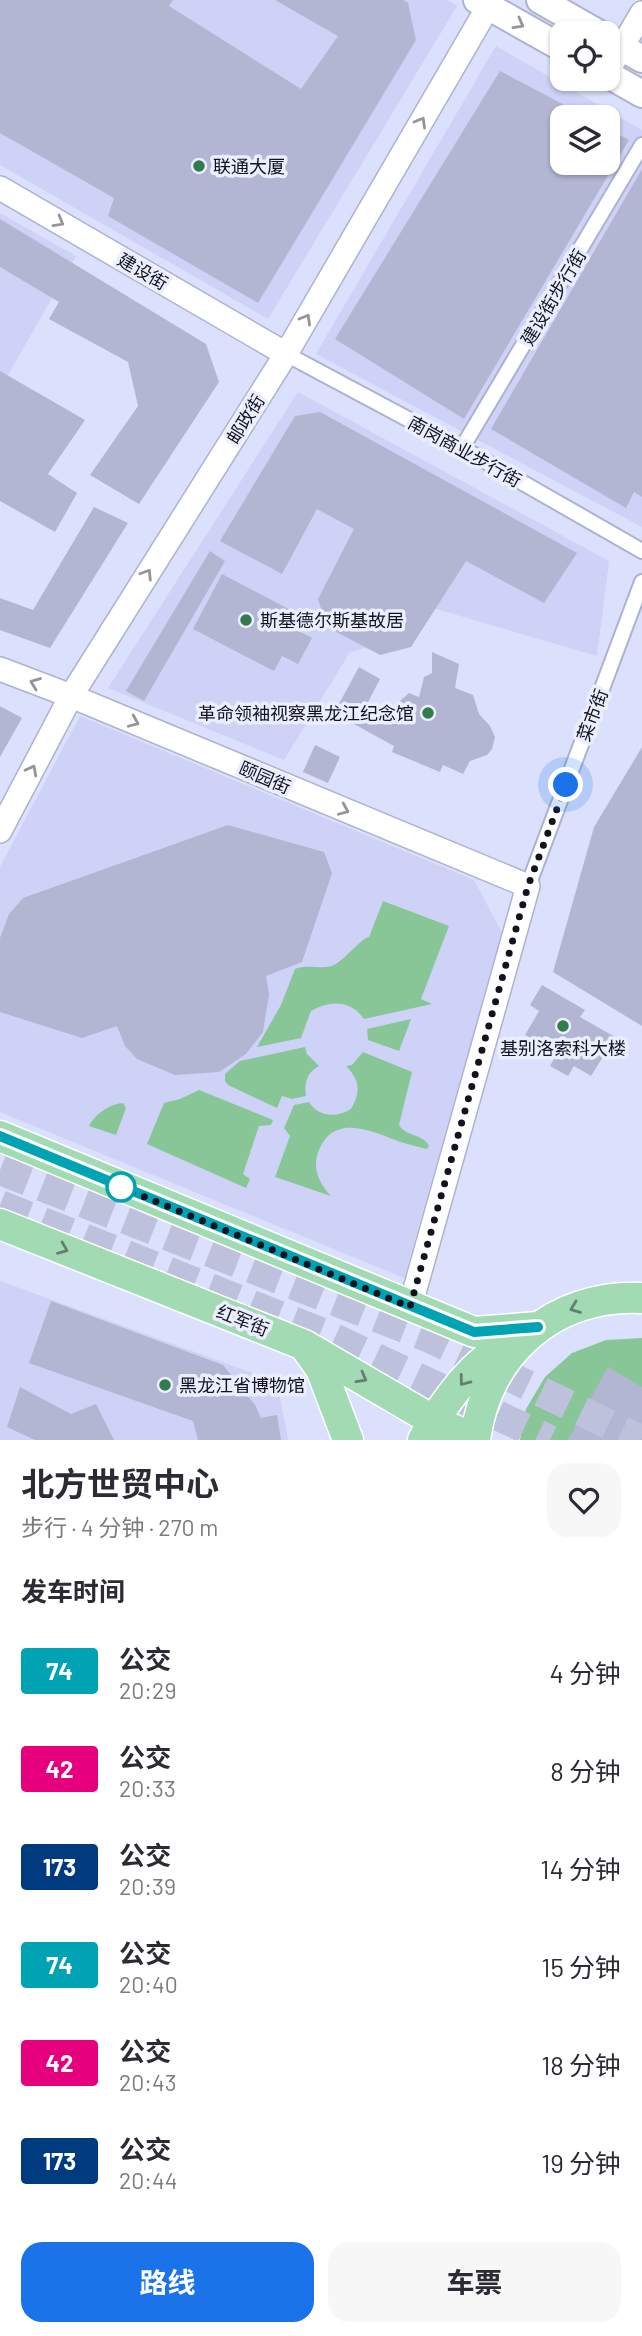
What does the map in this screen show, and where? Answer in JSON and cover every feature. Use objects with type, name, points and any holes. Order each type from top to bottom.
[{"type":"main road","points":[[540,0],[577,21]]},
{"type":"main road","points":[[483,3],[550,41]]},
{"type":"main road","points":[[620,81],[642,94]]},
{"type":"main road","points":[[0,1136],[474,1332],[538,1327]]},
{"type":"main road","name":"红军街","points":[[0,1223],[304,1345],[432,1434],[475,1439]]},
{"type":"main road","points":[[432,1434],[473,1369],[503,1346],[572,1309],[610,1299],[642,1298]]},
{"type":"main road","points":[[475,1439],[479,1417],[495,1376],[507,1358],[538,1327]]},
{"type":"main road","points":[[304,1345],[321,1369],[348,1440]]},
{"type":"street","name":"邮政街","points":[[0,831],[71,696],[286,354],[483,3]]},
{"type":"street","points":[[624,48],[642,12]]},
{"type":"street","name":"建设街步行街","points":[[462,448],[642,145]]},
{"type":"street","name":"建设街","points":[[0,188],[286,354]]},
{"type":"street","name":"南岗商业步行街","points":[[286,354],[462,448],[642,551]]},
{"type":"street","name":"菜市街","points":[[528,886],[642,582]]},
{"type":"street","name":"颐园街","points":[[0,669],[528,886]]},
{"type":"street","points":[[410,1307],[528,886]]},
{"type":"shaded area","name":"联通大厦","points":[[0,0],[447,0],[457,6],[268,319],[0,165]]},
{"type":"shaded area","points":[[496,46],[550,77],[550,91],[574,91],[599,105],[550,105],[550,175],[620,175],[620,117],[642,130],[642,527],[316,354]]},
{"type":"shaded area","points":[[0,213],[76,256],[0,389]]},
{"type":"shaded area","points":[[298,392],[609,561],[597,656],[426,606],[405,637],[350,652],[284,760],[108,688]]},
{"type":"shaded area","points":[[80,716],[474,880],[502,933],[404,1278],[0,1112],[0,867]]},
{"type":"shaded area","points":[[0,1281],[277,1382],[288,1440],[0,1440]]},
{"type":"green space","points":[[383,901],[449,926],[421,999],[432,1004],[364,1019],[347,1005],[325,1005],[311,1011],[301,1038],[257,1047],[281,1005],[295,969],[330,966],[339,962],[369,937]]},
{"type":"green space","points":[[411,1019],[399,1051],[368,1040],[367,1029]]},
{"type":"green space","points":[[305,1047],[307,1054],[319,1066],[307,1078],[306,1096],[292,1099],[282,1096],[277,1108],[228,1085],[225,1081],[225,1074],[240,1061]]},
{"type":"green space","points":[[363,1052],[412,1072],[399,1125],[406,1132],[426,1142],[429,1146],[427,1149],[358,1128],[348,1128],[330,1135],[322,1143],[317,1156],[319,1178],[331,1196],[275,1177],[290,1136],[284,1128],[294,1105],[309,1102],[317,1111],[334,1115],[351,1109],[358,1086],[346,1066],[352,1065]]},
{"type":"green space","points":[[199,1090],[273,1120],[271,1125],[259,1126],[243,1174],[250,1179],[246,1188],[147,1144],[164,1103]]},
{"type":"green space","points":[[123,1103],[126,1108],[116,1135],[89,1126],[103,1110]]},
{"type":"green space","points":[[642,1338],[642,1440],[520,1440],[526,1409],[545,1377],[572,1353],[606,1340]]},
{"type":"building","name":"联通大厦","points":[[0,0],[173,0],[169,6],[301,89],[338,36],[275,0],[403,0],[408,3],[416,40],[258,303],[108,216],[114,198],[0,133]]},
{"type":"building","points":[[500,71],[564,105],[550,105],[550,175],[608,175],[464,419],[335,339]]},
{"type":"building","points":[[620,135],[629,140],[620,155]]},
{"type":"building","points":[[642,169],[642,497],[634,492],[626,508],[491,429]]},
{"type":"building","points":[[0,219],[206,344],[219,382],[139,504],[90,475],[138,406],[128,362],[49,319],[59,302],[0,267]]},
{"type":"building","points":[[0,371],[85,420],[48,474],[77,493],[55,532],[0,501]]},
{"type":"building","points":[[320,412],[577,553],[544,603],[466,561],[411,647],[380,655],[327,627],[318,599],[354,529],[317,509],[282,574],[220,541],[295,416]]},
{"type":"building","points":[[94,507],[128,523],[50,648],[0,630],[0,598],[33,610]]},
{"type":"building","points":[[210,551],[225,561],[144,701],[126,691]]},
{"type":"building","name":"斯基德尔斯基故居","points":[[222,574],[298,614],[291,627],[312,638],[298,664],[282,656],[274,671],[193,629]]},
{"type":"building","name":"革命领袖视察黑龙江纪念馆","points":[[432,652],[459,664],[455,688],[473,695],[479,714],[490,726],[495,737],[492,749],[487,755],[470,761],[463,774],[443,765],[440,772],[392,752],[394,746],[334,713],[359,667],[380,679],[365,708],[377,714],[385,708],[394,711],[409,693],[419,697],[424,677],[432,673]]},
{"type":"building","points":[[0,706],[22,718],[0,757]]},
{"type":"building","points":[[315,745],[340,757],[328,783],[303,772]]},
{"type":"building","points":[[642,747],[642,1026],[553,972],[594,827]]},
{"type":"building","points":[[228,825],[324,852],[332,873],[302,962],[266,976],[269,995],[263,1032],[246,1054],[219,1072],[175,1075],[137,1059],[125,1046],[117,1026],[82,1038],[0,1012],[0,938],[9,914],[23,898]]},
{"type":"building","name":"基别洛索科大楼","points":[[542,985],[585,1010],[580,1017],[615,1037],[591,1076],[574,1066],[568,1076],[550,1066],[559,1050],[525,1035],[539,1011],[530,1005]]},
{"type":"building","name":"黑龙江省博物馆","points":[[51,1301],[223,1365],[255,1405],[261,1418],[277,1415],[281,1440],[198,1440],[193,1421],[29,1363]]},
{"type":"building","points":[[608,1367],[642,1387],[642,1440],[568,1440]]},
{"type":"building","points":[[20,1387],[71,1414],[96,1404],[114,1440],[35,1440],[7,1427]]},
{"type":"tunnel","points":[[0,1170],[430,1338],[641,1440]]},
{"type":"tunnel","points":[[0,1205],[325,1334],[550,1440]]},
{"type":"bus line","name":"74","points":[[0,1136],[474,1332],[538,1327]]},
{"type":"place","name":"联通大厦","points":[[199,166]]},
{"type":"place","name":"斯基德尔斯基故居","points":[[246,620]]},
{"type":"place","name":"革命领袖视察黑龙江纪念馆","points":[[428,713]]},
{"type":"place","name":"基别洛索科大楼","points":[[563,1026]]},
{"type":"place","name":"黑龙江省博物馆","points":[[165,1385]]},
{"type":"route","points":[[121,1187],[410,1307],[528,886],[566,785]]}]
